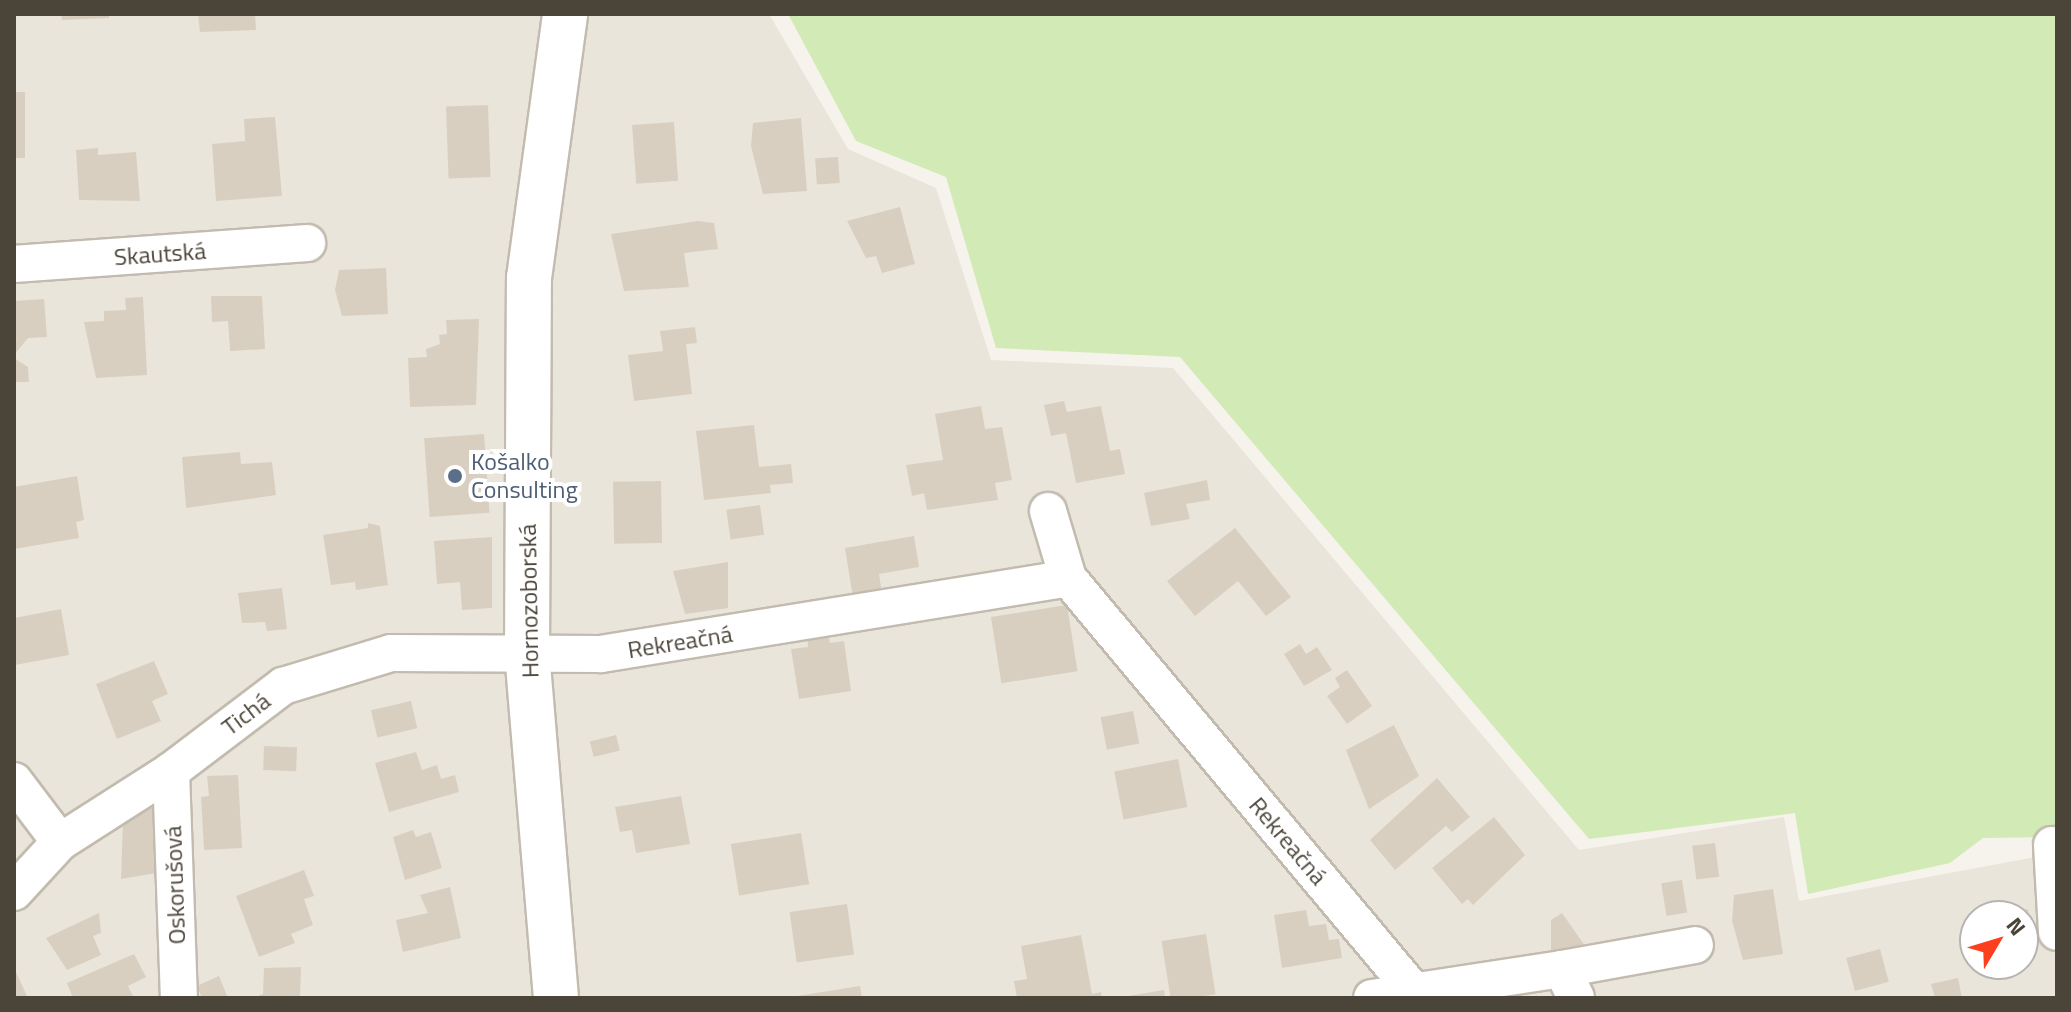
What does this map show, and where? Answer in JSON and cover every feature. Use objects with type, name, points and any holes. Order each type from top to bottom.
[{"type":"street","name":"Hornozoborská","points":[[556,998],[527,651],[529,278],[565,14]]},
{"type":"street","name":"Skautská","points":[[14,264],[307,243]]},
{"type":"street","name":"Rekreačná","points":[[1048,511],[1068,578],[1411,988]]},
{"type":"street","name":"Rekreačná","points":[[527,651],[601,654],[1068,578]]},
{"type":"street","name":"Tichá","points":[[14,892],[60,842],[171,771],[283,686],[391,653],[527,651]]},
{"type":"street","name":"Oskorušová","points":[[171,771],[179,998]]},
{"type":"street","points":[[14,781],[60,842]]},
{"type":"street","points":[[2052,845],[2057,932]]},
{"type":"street","points":[[1372,998],[1411,988],[1569,983],[1695,945]]},
{"type":"shaded area","points":[[14,14],[769,14],[848,149],[936,188],[991,360],[1173,368],[1579,850],[1784,817],[1799,901],[2057,853],[2057,998],[14,998]]},
{"type":"green space","points":[[788,14],[2057,14],[2057,837],[1983,838],[1950,863],[1808,894],[1795,813],[1589,839],[1180,357],[996,348],[946,177],[856,141]]},
{"type":"building","points":[[61,14],[109,14],[109,18],[62,20]]},
{"type":"building","points":[[198,14],[255,14],[256,30],[200,32]]},
{"type":"building","points":[[14,92],[25,92],[25,158],[14,158]]},
{"type":"building","points":[[488,105],[491,177],[449,178],[446,106]]},
{"type":"building","points":[[275,117],[282,196],[216,201],[212,144],[245,141],[244,119]]},
{"type":"building","points":[[801,118],[807,191],[763,194],[751,146],[753,123]]},
{"type":"building","points":[[674,122],[678,181],[636,184],[632,125]]},
{"type":"building","points":[[98,148],[98,155],[136,152],[140,201],[79,200],[76,150]]},
{"type":"building","points":[[838,157],[840,183],[817,185],[815,159]]},
{"type":"building","points":[[900,207],[915,264],[882,273],[876,256],[866,258],[847,221]]},
{"type":"building","points":[[698,221],[714,223],[718,249],[684,253],[689,287],[624,291],[611,234]]},
{"type":"building","points":[[386,268],[388,314],[342,316],[335,290],[339,270]]},
{"type":"building","points":[[211,296],[262,296],[265,349],[230,351],[228,321],[212,322]]},
{"type":"building","points":[[143,297],[147,375],[96,378],[84,322],[104,321],[104,311],[126,310],[125,298]]},
{"type":"building","points":[[44,299],[47,337],[28,338],[14,355],[14,301]]},
{"type":"building","points":[[479,319],[476,405],[410,407],[408,358],[427,357],[426,349],[440,344],[439,335],[447,334],[446,320]]},
{"type":"building","points":[[695,327],[697,343],[686,344],[692,394],[634,401],[628,355],[663,351],[660,331]]},
{"type":"building","points":[[14,358],[28,367],[29,382],[14,382]]},
{"type":"building","points":[[1064,401],[1067,412],[1101,406],[1110,451],[1120,449],[1125,474],[1076,483],[1066,433],[1051,436],[1044,405]]},
{"type":"building","points":[[981,406],[985,429],[1002,427],[1012,480],[995,483],[998,500],[927,510],[924,493],[912,496],[906,465],[943,460],[935,414]]},
{"type":"building","points":[[754,425],[759,467],[791,464],[793,483],[770,485],[771,493],[704,500],[696,431]]},
{"type":"building","points":[[484,434],[490,513],[430,517],[424,438]]},
{"type":"building","points":[[240,452],[241,464],[272,462],[276,495],[186,508],[182,457]]},
{"type":"building","points":[[77,476],[84,520],[76,522],[79,538],[14,549],[14,487]]},
{"type":"building","points":[[1207,480],[1210,500],[1186,504],[1190,519],[1151,526],[1144,493]]},
{"type":"building","points":[[661,481],[662,543],[614,544],[613,482]]},
{"type":"building","points":[[760,505],[764,535],[731,539],[726,510]]},
{"type":"building","points":[[368,523],[380,526],[388,585],[356,590],[355,582],[331,585],[323,535],[368,528]]},
{"type":"building","points":[[1235,528],[1291,597],[1266,616],[1238,581],[1195,616],[1167,581]]},
{"type":"building","points":[[914,536],[919,567],[879,574],[882,593],[853,598],[845,548]]},
{"type":"building","points":[[492,537],[492,608],[462,610],[460,582],[437,584],[434,541]]},
{"type":"building","points":[[728,562],[728,608],[685,614],[673,571]]},
{"type":"building","points":[[282,588],[287,629],[267,631],[265,622],[242,623],[238,593]]},
{"type":"building","points":[[1067,605],[1077,671],[1001,683],[991,617]]},
{"type":"building","points":[[61,609],[69,655],[15,665],[14,618]]},
{"type":"building","points":[[828,632],[830,643],[844,641],[851,691],[799,699],[791,649],[808,647],[807,635]]},
{"type":"building","points":[[1300,644],[1306,654],[1317,647],[1332,670],[1304,686],[1284,654]]},
{"type":"building","points":[[154,661],[168,694],[152,701],[161,721],[117,739],[96,684]]},
{"type":"building","points":[[1347,670],[1372,706],[1347,724],[1327,696],[1340,687],[1335,678]]},
{"type":"building","points":[[411,701],[417,728],[377,738],[371,710]]},
{"type":"building","points":[[1133,711],[1139,743],[1107,750],[1101,717]]},
{"type":"building","points":[[1394,725],[1419,776],[1369,809],[1346,750]]},
{"type":"building","points":[[616,735],[620,751],[594,757],[590,742]]},
{"type":"building","points":[[264,746],[297,747],[296,771],[263,770]]},
{"type":"building","points":[[416,752],[422,770],[437,765],[441,779],[455,775],[459,792],[389,812],[375,763]]},
{"type":"building","points":[[1178,759],[1187,807],[1124,820],[1114,771]]},
{"type":"building","points":[[238,775],[242,848],[204,850],[201,797],[209,796],[207,776]]},
{"type":"building","points":[[1437,778],[1470,817],[1452,832],[1446,826],[1395,870],[1370,840]]},
{"type":"building","points":[[681,796],[690,844],[636,853],[632,830],[620,832],[615,807]]},
{"type":"building","points":[[154,803],[162,872],[121,879],[123,822]]},
{"type":"building","points":[[1494,817],[1525,855],[1473,905],[1468,899],[1462,904],[1432,868]]},
{"type":"building","points":[[413,830],[416,837],[431,832],[442,868],[405,880],[393,837]]},
{"type":"building","points":[[801,833],[809,884],[739,895],[731,844]]},
{"type":"building","points":[[1715,843],[1719,877],[1696,880],[1692,846]]},
{"type":"building","points":[[304,870],[314,896],[304,899],[313,925],[291,934],[295,943],[259,957],[236,896]]},
{"type":"building","points":[[1682,880],[1687,913],[1666,916],[1661,883]]},
{"type":"building","points":[[450,887],[461,938],[403,952],[396,920],[428,913],[420,895]]},
{"type":"building","points":[[1773,889],[1783,954],[1743,960],[1732,921],[1734,895]]},
{"type":"building","points":[[847,904],[854,955],[797,963],[790,912]]},
{"type":"building","points":[[1306,910],[1309,926],[1326,924],[1329,940],[1339,939],[1342,958],[1282,968],[1274,915]]},
{"type":"building","points":[[99,913],[101,933],[93,936],[101,955],[67,970],[46,938]]},
{"type":"building","points":[[1562,913],[1590,953],[1551,953],[1551,920]]},
{"type":"building","points":[[1206,934],[1216,994],[1171,998],[1162,941]]},
{"type":"building","points":[[1081,935],[1092,994],[1101,992],[1102,998],[1017,998],[1014,981],[1027,979],[1021,946]]},
{"type":"building","points":[[1880,949],[1889,982],[1855,991],[1846,958]]},
{"type":"building","points":[[134,954],[146,977],[128,986],[134,998],[73,998],[67,983]]},
{"type":"building","points":[[301,967],[300,998],[253,998],[263,994],[264,968]]},
{"type":"building","points":[[14,968],[27,996],[24,998],[14,998]]},
{"type":"building","points":[[219,976],[228,998],[202,998],[197,986]]},
{"type":"building","points":[[1958,978],[1962,998],[1935,998],[1931,984]]},
{"type":"building","points":[[860,986],[862,998],[797,998],[797,996]]},
{"type":"building","points":[[1164,990],[1165,998],[1128,998],[1128,996]]},
{"type":"place","name":"Košalko Consulting","points":[[455,476]]}]
